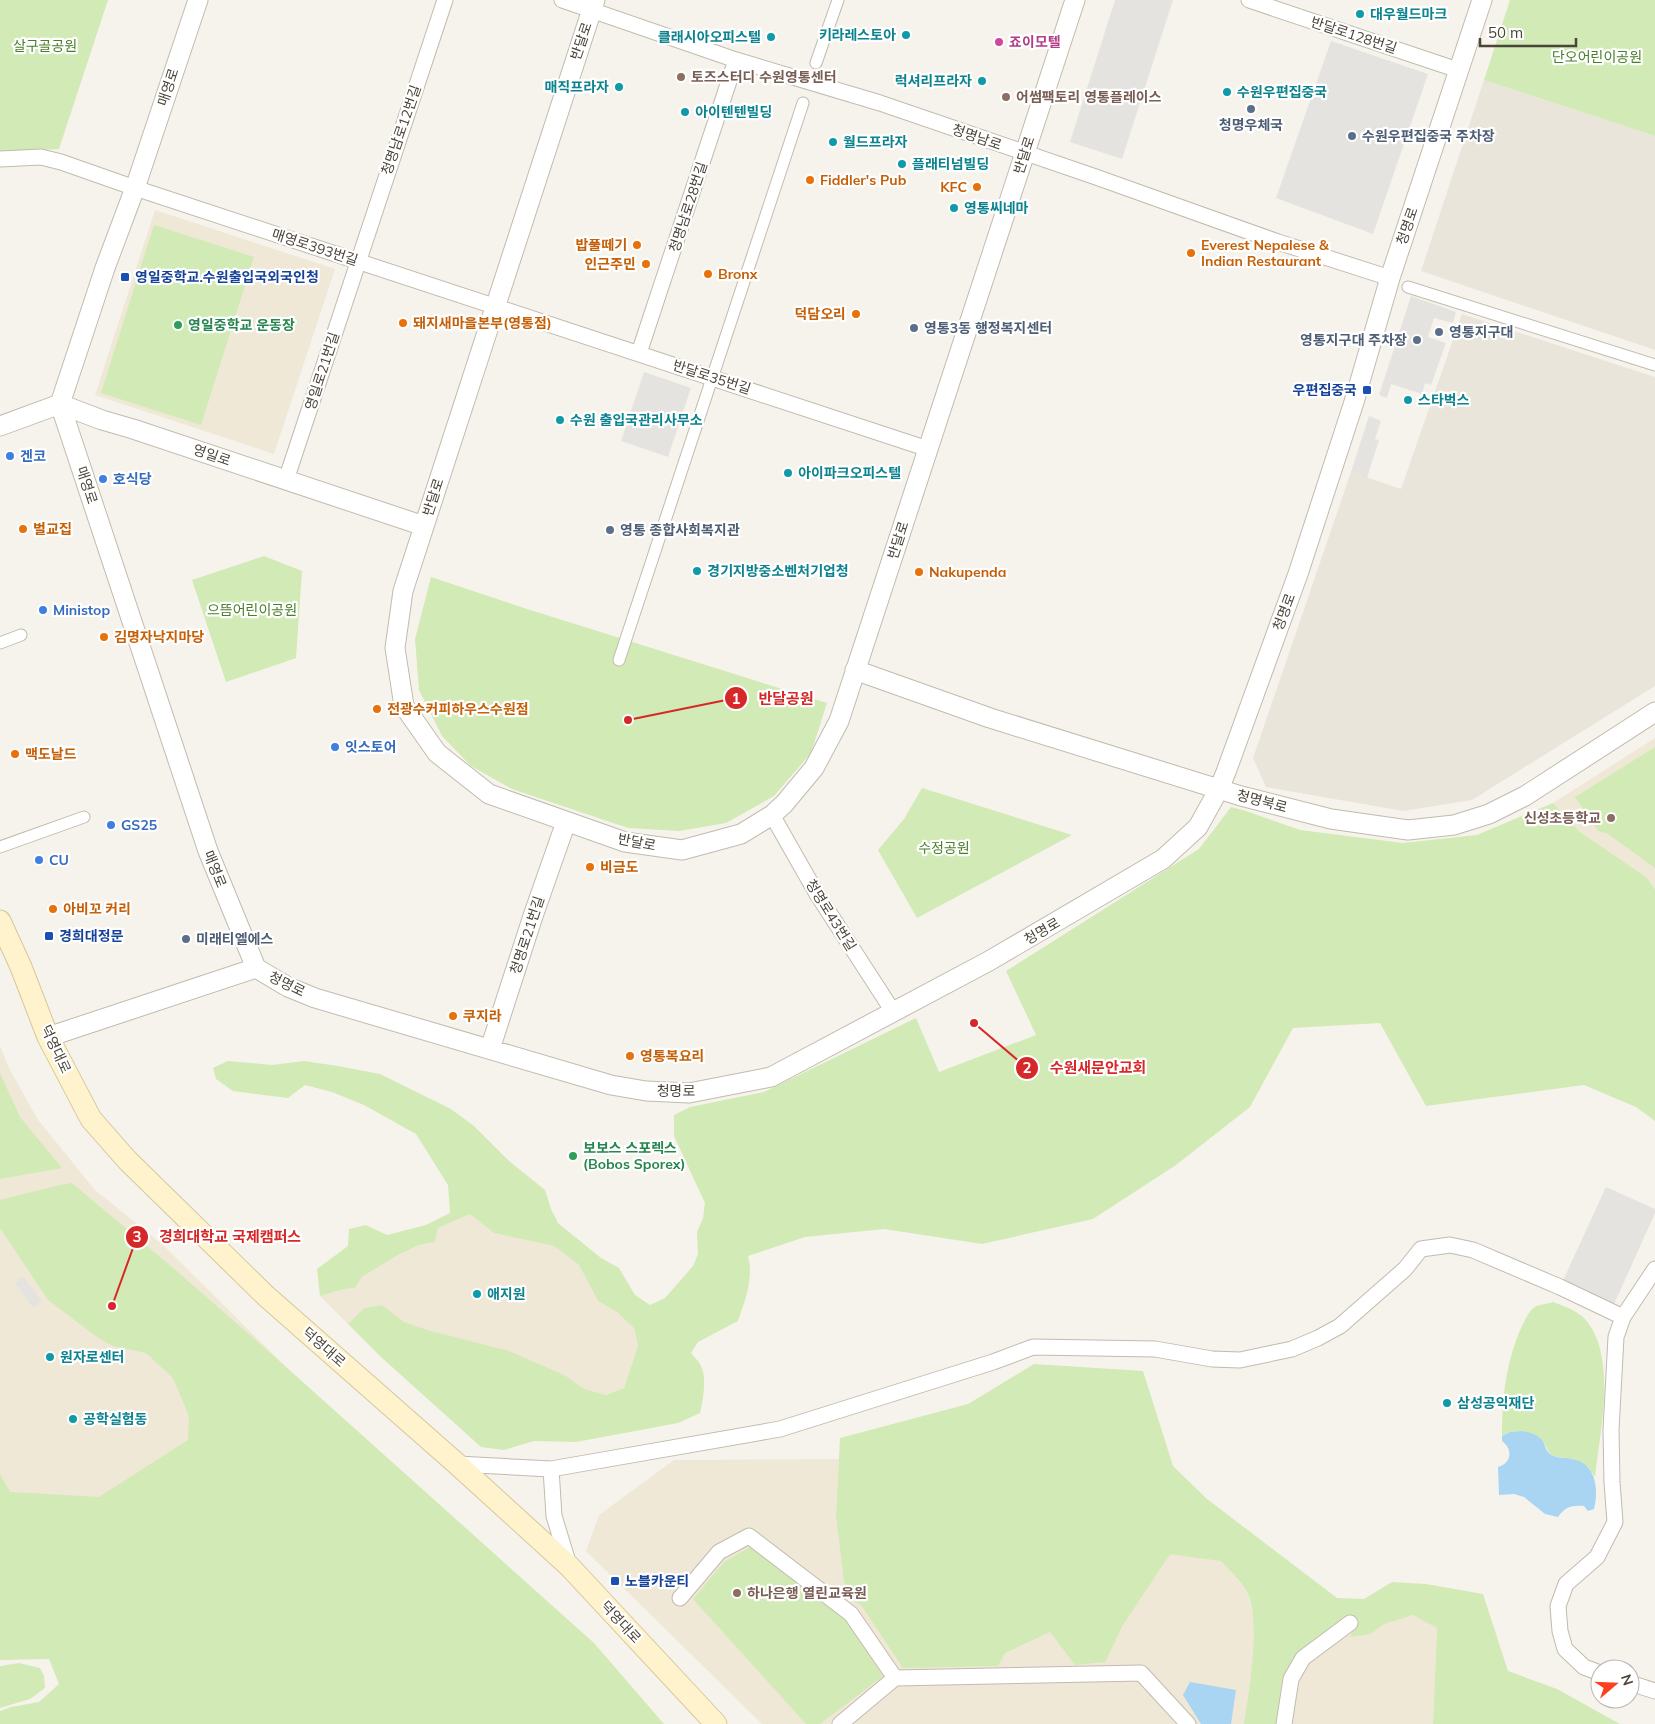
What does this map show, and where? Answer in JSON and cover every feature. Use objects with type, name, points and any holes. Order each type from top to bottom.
[{"type":"main road","name":"덕영대로","points":[[0,921],[21,967],[48,1036],[91,1119],[127,1160],[266,1296],[457,1464],[569,1566],[716,1724]]},
{"type":"street","name":"매영로","points":[[198,0],[60,404],[208,851],[256,968]]},
{"type":"street","name":"청명남로12번길","points":[[358,261],[445,0]]},
{"type":"street","name":"청명남로","points":[[562,0],[594,5],[736,60],[880,103],[1111,182],[1278,242],[1390,278]]},
{"type":"street","points":[[816,63],[838,0]]},
{"type":"street","name":"반달로","points":[[594,5],[403,591],[396,648],[404,706],[437,753],[489,794],[625,842],[682,850],[741,834],[772,815],[784,804],[814,768],[839,721],[1075,0]]},
{"type":"street","name":"반달로128번길","points":[[1249,0],[1458,70]]},
{"type":"street","name":"청명로","points":[[48,1036],[256,968],[288,987],[315,998],[611,1085],[646,1091],[689,1093],[770,1077],[894,1013],[998,956],[1163,859],[1198,827],[1219,789],[1298,574],[1354,402],[1390,278],[1482,0]]},
{"type":"street","name":"청명남로28번길","points":[[640,353],[736,60]]},
{"type":"street","points":[[619,660],[804,103]]},
{"type":"street","name":"매영로393번길","points":[[0,159],[41,157],[61,162],[496,306]]},
{"type":"street","name":"영일로21번길","points":[[286,480],[358,261]]},
{"type":"street","points":[[1408,287],[1655,365]]},
{"type":"street","name":"반달로35번길","points":[[496,306],[928,449]]},
{"type":"street","points":[[0,426],[60,404]]},
{"type":"street","name":"영일로","points":[[60,404],[102,420],[424,526]]},
{"type":"street","points":[[0,643],[22,635]]},
{"type":"street","name":"청명북로","points":[[855,670],[990,718],[1241,796],[1331,819],[1408,830],[1454,825],[1489,814],[1525,796],[1655,712]]},
{"type":"street","name":"청명로43번길","points":[[772,815],[818,894],[894,1013]]},
{"type":"street","points":[[0,847],[84,817]]},
{"type":"street","name":"청명로21번길","points":[[490,1049],[566,822]]},
{"type":"street","points":[[457,1464],[551,1469],[780,1428],[992,1362],[1033,1347],[1156,1349],[1212,1359],[1240,1360],[1282,1351],[1318,1338],[1340,1326],[1405,1269],[1422,1249],[1441,1246],[1450,1245],[1473,1250],[1623,1317]]},
{"type":"street","points":[[1590,1669],[1584,1667],[1565,1649],[1560,1631],[1558,1606],[1566,1584],[1597,1557],[1615,1522],[1611,1430],[1616,1338],[1623,1317],[1655,1269]]},
{"type":"street","points":[[551,1469],[554,1516],[569,1566]]},
{"type":"street","points":[[680,1598],[719,1552],[749,1536],[851,1614],[895,1678]]},
{"type":"street","points":[[1284,1724],[1291,1679],[1303,1658],[1350,1623]]},
{"type":"street","points":[[840,1724],[895,1678],[1141,1673],[1188,1724]]},
{"type":"street","points":[[1640,1685],[1655,1690]]},
{"type":"shaded area","points":[[1115,0],[1173,0],[1122,159],[1070,142]]},
{"type":"shaded area","name":"수원우편집중국 주차장","points":[[1331,41],[1428,74],[1373,234],[1276,198]]},
{"type":"shaded area","points":[[1484,80],[1655,136],[1655,350],[1421,271]]},
{"type":"shaded area","points":[[155,210],[335,269],[274,454],[95,395]]},
{"type":"shaded area","name":"영통지구대 주차장","points":[[1411,296],[1456,312],[1453,323],[1434,318],[1428,337],[1446,343],[1431,385],[1425,383],[1422,394],[1391,384],[1387,398],[1379,395]]},
{"type":"shaded area","points":[[1462,314],[1655,377],[1655,686],[1472,800],[1403,811],[1266,787],[1253,758],[1351,472],[1401,489]]},
{"type":"shaded area","points":[[644,372],[691,388],[668,457],[621,441]]},
{"type":"shaded area","points":[[1369,416],[1381,421],[1375,439],[1379,440],[1367,478],[1351,472]]},
{"type":"shaded area","name":"신성초등학교","points":[[1655,738],[1655,889],[1646,877],[1580,832],[1553,803]]},
{"type":"shaded area","points":[[0,1046],[9,1068],[38,1120],[95,1190],[163,1245],[285,1366],[196,1477],[0,1525]]},
{"type":"shaded area","points":[[1606,1187],[1655,1209],[1655,1213],[1611,1311],[1560,1287]]},
{"type":"shaded area","points":[[470,1214],[494,1233],[554,1246],[579,1265],[598,1301],[616,1310],[634,1328],[638,1346],[624,1388],[606,1395],[583,1389],[566,1376],[404,1322],[382,1305],[364,1308],[348,1324],[320,1296],[355,1288],[362,1277],[396,1256],[419,1245],[435,1242],[438,1228]]},
{"type":"shaded area","points":[[23,1276],[42,1301],[33,1308],[15,1283]]},
{"type":"shaded area","name":"하나은행 열린교육원","points":[[839,1459],[836,1515],[1005,1652],[1050,1630],[1123,1624],[1170,1553],[1221,1560],[1247,1590],[1254,1618],[1254,1642],[1344,1616],[1354,1620],[1352,1636],[1384,1623],[1413,1615],[1437,1627],[1433,1724],[762,1724],[586,1551],[599,1515],[674,1460]]},
{"type":"green space","name":"살구골공원","points":[[0,0],[108,0],[59,149],[0,152]]},
{"type":"green space","name":"단오어린이공원","points":[[1510,0],[1655,0],[1655,136],[1484,80]]},
{"type":"green space","name":"영일중학교 운동장","points":[[154,225],[254,257],[201,425],[101,393]]},
{"type":"green space","name":"으뜸어린이공원","points":[[264,556],[302,571],[296,658],[226,682],[192,580]]},
{"type":"green space","points":[[431,577],[827,703],[811,753],[774,796],[726,823],[679,831],[628,828],[512,789],[471,766],[442,736],[419,690],[415,639]]},
{"type":"green space","name":"신성초등학교","points":[[1655,747],[1655,868],[1608,834],[1598,831],[1575,797]]},
{"type":"green space","name":"수정공원","points":[[922,788],[1072,835],[917,918],[878,850],[904,819]]},
{"type":"green space","points":[[1553,803],[1580,832],[1646,877],[1655,889],[1655,1121],[1636,1107],[1584,1085],[1426,1106],[1380,1023],[1293,1028],[1250,1107],[1176,1165],[1093,1219],[982,1244],[884,1229],[805,1237],[748,1256],[750,1264],[749,1281],[738,1321],[698,1342],[691,1353],[700,1364],[704,1377],[700,1413],[678,1423],[576,1442],[534,1441],[504,1450],[481,1447],[381,1357],[348,1324],[364,1308],[382,1305],[404,1322],[509,1351],[566,1376],[584,1389],[606,1395],[624,1388],[638,1346],[634,1328],[616,1311],[598,1301],[579,1265],[554,1246],[494,1233],[470,1214],[438,1228],[435,1242],[419,1245],[396,1256],[362,1277],[355,1288],[320,1296],[317,1269],[348,1246],[349,1229],[366,1225],[387,1235],[426,1225],[450,1213],[448,1185],[416,1134],[364,1105],[332,1092],[305,1085],[288,1098],[233,1091],[216,1079],[213,1068],[228,1061],[272,1065],[304,1061],[338,1066],[380,1074],[451,1109],[474,1126],[509,1161],[545,1190],[558,1223],[601,1258],[619,1268],[635,1295],[650,1305],[665,1298],[693,1266],[698,1254],[697,1232],[703,1218],[705,1203],[674,1136],[674,1115],[690,1107],[764,1092],[916,1018],[939,1072],[1036,1035],[1006,971],[1199,849],[1231,807],[1300,830],[1403,843],[1477,835]]},
{"type":"green space","points":[[0,1073],[20,1117],[62,1168],[0,1179]]},
{"type":"green space","points":[[72,1183],[285,1366],[594,1643],[664,1724],[0,1724],[0,1711],[39,1702],[59,1684],[49,1659],[0,1660],[0,1474],[10,1492],[99,1497],[188,1440],[189,1416],[173,1378],[146,1353],[113,1346],[97,1337],[48,1300],[0,1228],[0,1200]]},
{"type":"green space","points":[[1553,1302],[1573,1310],[1584,1318],[1594,1334],[1601,1352],[1604,1372],[1603,1416],[1595,1477],[1588,1467],[1573,1459],[1550,1454],[1542,1440],[1521,1431],[1510,1432],[1502,1436],[1506,1380],[1517,1339],[1529,1313],[1539,1305]]},
{"type":"green space","points":[[1034,1364],[1143,1371],[1173,1466],[1207,1499],[1337,1598],[1364,1599],[1392,1582],[1426,1584],[1483,1594],[1508,1671],[1557,1689],[1620,1724],[1433,1724],[1437,1628],[1413,1615],[1384,1624],[1370,1634],[1351,1637],[1354,1621],[1344,1617],[1300,1650],[1282,1681],[1276,1724],[1244,1724],[1254,1636],[1251,1602],[1246,1590],[1221,1561],[1170,1554],[1123,1625],[1105,1662],[1075,1665],[1050,1632],[1005,1653],[998,1666],[903,1668],[861,1605],[846,1597],[836,1516],[840,1438],[968,1404]]},
{"type":"green space","points":[[750,1547],[846,1621],[883,1676],[820,1724],[806,1724],[693,1599],[724,1562]]},
{"type":"green space","points":[[19,1663],[40,1668],[44,1676],[45,1688],[30,1699],[0,1708],[0,1666]]},
{"type":"water","points":[[1521,1431],[1540,1438],[1552,1456],[1580,1461],[1591,1471],[1596,1485],[1594,1509],[1588,1511],[1584,1506],[1572,1506],[1563,1511],[1558,1517],[1545,1514],[1524,1497],[1514,1494],[1499,1495],[1498,1467],[1506,1462],[1509,1456],[1508,1448],[1502,1441],[1502,1436],[1510,1432]]},
{"type":"water","points":[[1190,1682],[1236,1690],[1231,1724],[1201,1724],[1183,1695]]},
{"type":"place","name":"대우월드마크","points":[[1360,14]]},
{"type":"place","name":"키라레스토아","points":[[906,35]]},
{"type":"place","name":"클래시아오피스텔","points":[[771,37]]},
{"type":"place","name":"죠이모텔","points":[[999,42]]},
{"type":"place","name":"토즈스터디 수원영통센터","points":[[681,77]]},
{"type":"place","name":"럭셔리프라자","points":[[982,81]]},
{"type":"place","name":"매직프라자","points":[[619,87]]},
{"type":"place","name":"수원우편집중국","points":[[1227,92]]},
{"type":"place","name":"어썸팩토리 영통플레이스","points":[[1006,97]]},
{"type":"place","name":"청명우체국","points":[[1251,109]]},
{"type":"place","name":"아이텐텐빌딩","points":[[685,112]]},
{"type":"place","name":"수원우편집중국 주차장","points":[[1352,136]]},
{"type":"place","name":"월드프라자","points":[[833,142]]},
{"type":"place","name":"플래티넘빌딩","points":[[902,164]]},
{"type":"place","name":"Fiddler's Pub","points":[[810,180]]},
{"type":"place","name":"KFC","points":[[977,187]]},
{"type":"place","name":"영통씨네마","points":[[954,208]]},
{"type":"place","name":"밥풀떼기","points":[[637,245]]},
{"type":"place","name":"Everest Nepalese & Indian Restaurant","points":[[1191,253]]},
{"type":"place","name":"인근주민","points":[[646,264]]},
{"type":"place","name":"Bronx","points":[[708,274]]},
{"type":"place","name":"영일중학교.수원출입국외국인청","points":[[125,277]]},
{"type":"place","name":"덕담오리","points":[[856,314]]},
{"type":"place","name":"돼지새마을본부(영통점)","points":[[403,323]]},
{"type":"place","name":"영일중학교 운동장","points":[[178,325]]},
{"type":"place","name":"영통3동 행정복지센터","points":[[914,328]]},
{"type":"place","name":"영통지구대","points":[[1439,332]]},
{"type":"place","name":"영통지구대 주차장","points":[[1417,340]]},
{"type":"place","name":"우편집중국","points":[[1367,390]]},
{"type":"place","name":"스타벅스","points":[[1408,400]]},
{"type":"place","name":"수원 출입국관리사무소","points":[[560,420]]},
{"type":"place","name":"겐코","points":[[10,456]]},
{"type":"place","name":"아이파크오피스텔","points":[[788,473]]},
{"type":"place","name":"호식당","points":[[103,479]]},
{"type":"place","name":"벌교집","points":[[23,529]]},
{"type":"place","name":"영통 종합사회복지관","points":[[610,530]]},
{"type":"place","name":"경기지방중소벤처기업청","points":[[697,571]]},
{"type":"place","name":"Nakupenda","points":[[919,572]]},
{"type":"place","name":"Ministop","points":[[43,610]]},
{"type":"place","name":"김명자낙지마당","points":[[104,637]]},
{"type":"place","name":"전광수커피하우스수원점","points":[[377,709]]},
{"type":"place","name":"반달공원","points":[[628,720]]},
{"type":"place","name":"잇스토어","points":[[335,747]]},
{"type":"place","name":"맥도날드","points":[[15,754]]},
{"type":"place","name":"신성초등학교","points":[[1611,818]]},
{"type":"place","name":"GS25","points":[[111,825]]},
{"type":"place","name":"CU","points":[[39,860]]},
{"type":"place","name":"비금도","points":[[590,867]]},
{"type":"place","name":"아비꼬 커리","points":[[53,909]]},
{"type":"place","name":"경희대정문","points":[[49,936]]},
{"type":"place","name":"미래티엘에스","points":[[186,939]]},
{"type":"place","name":"쿠지라","points":[[453,1016]]},
{"type":"place","name":"수원새문안교회","points":[[974,1023]]},
{"type":"place","name":"영통복요리","points":[[630,1056]]},
{"type":"place","name":"보보스 스포렉스 (Bobos Sporex)","points":[[573,1156]]},
{"type":"place","name":"애지원","points":[[477,1294]]},
{"type":"place","name":"경희대학교 국제캠퍼스","points":[[112,1306]]},
{"type":"place","name":"원자로센터","points":[[50,1357]]},
{"type":"place","name":"삼성공익재단","points":[[1447,1403]]},
{"type":"place","name":"공학실험동","points":[[73,1419]]},
{"type":"place","name":"노블카운티","points":[[615,1581]]},
{"type":"place","name":"하나은행 열린교육원","points":[[737,1593]]}]
